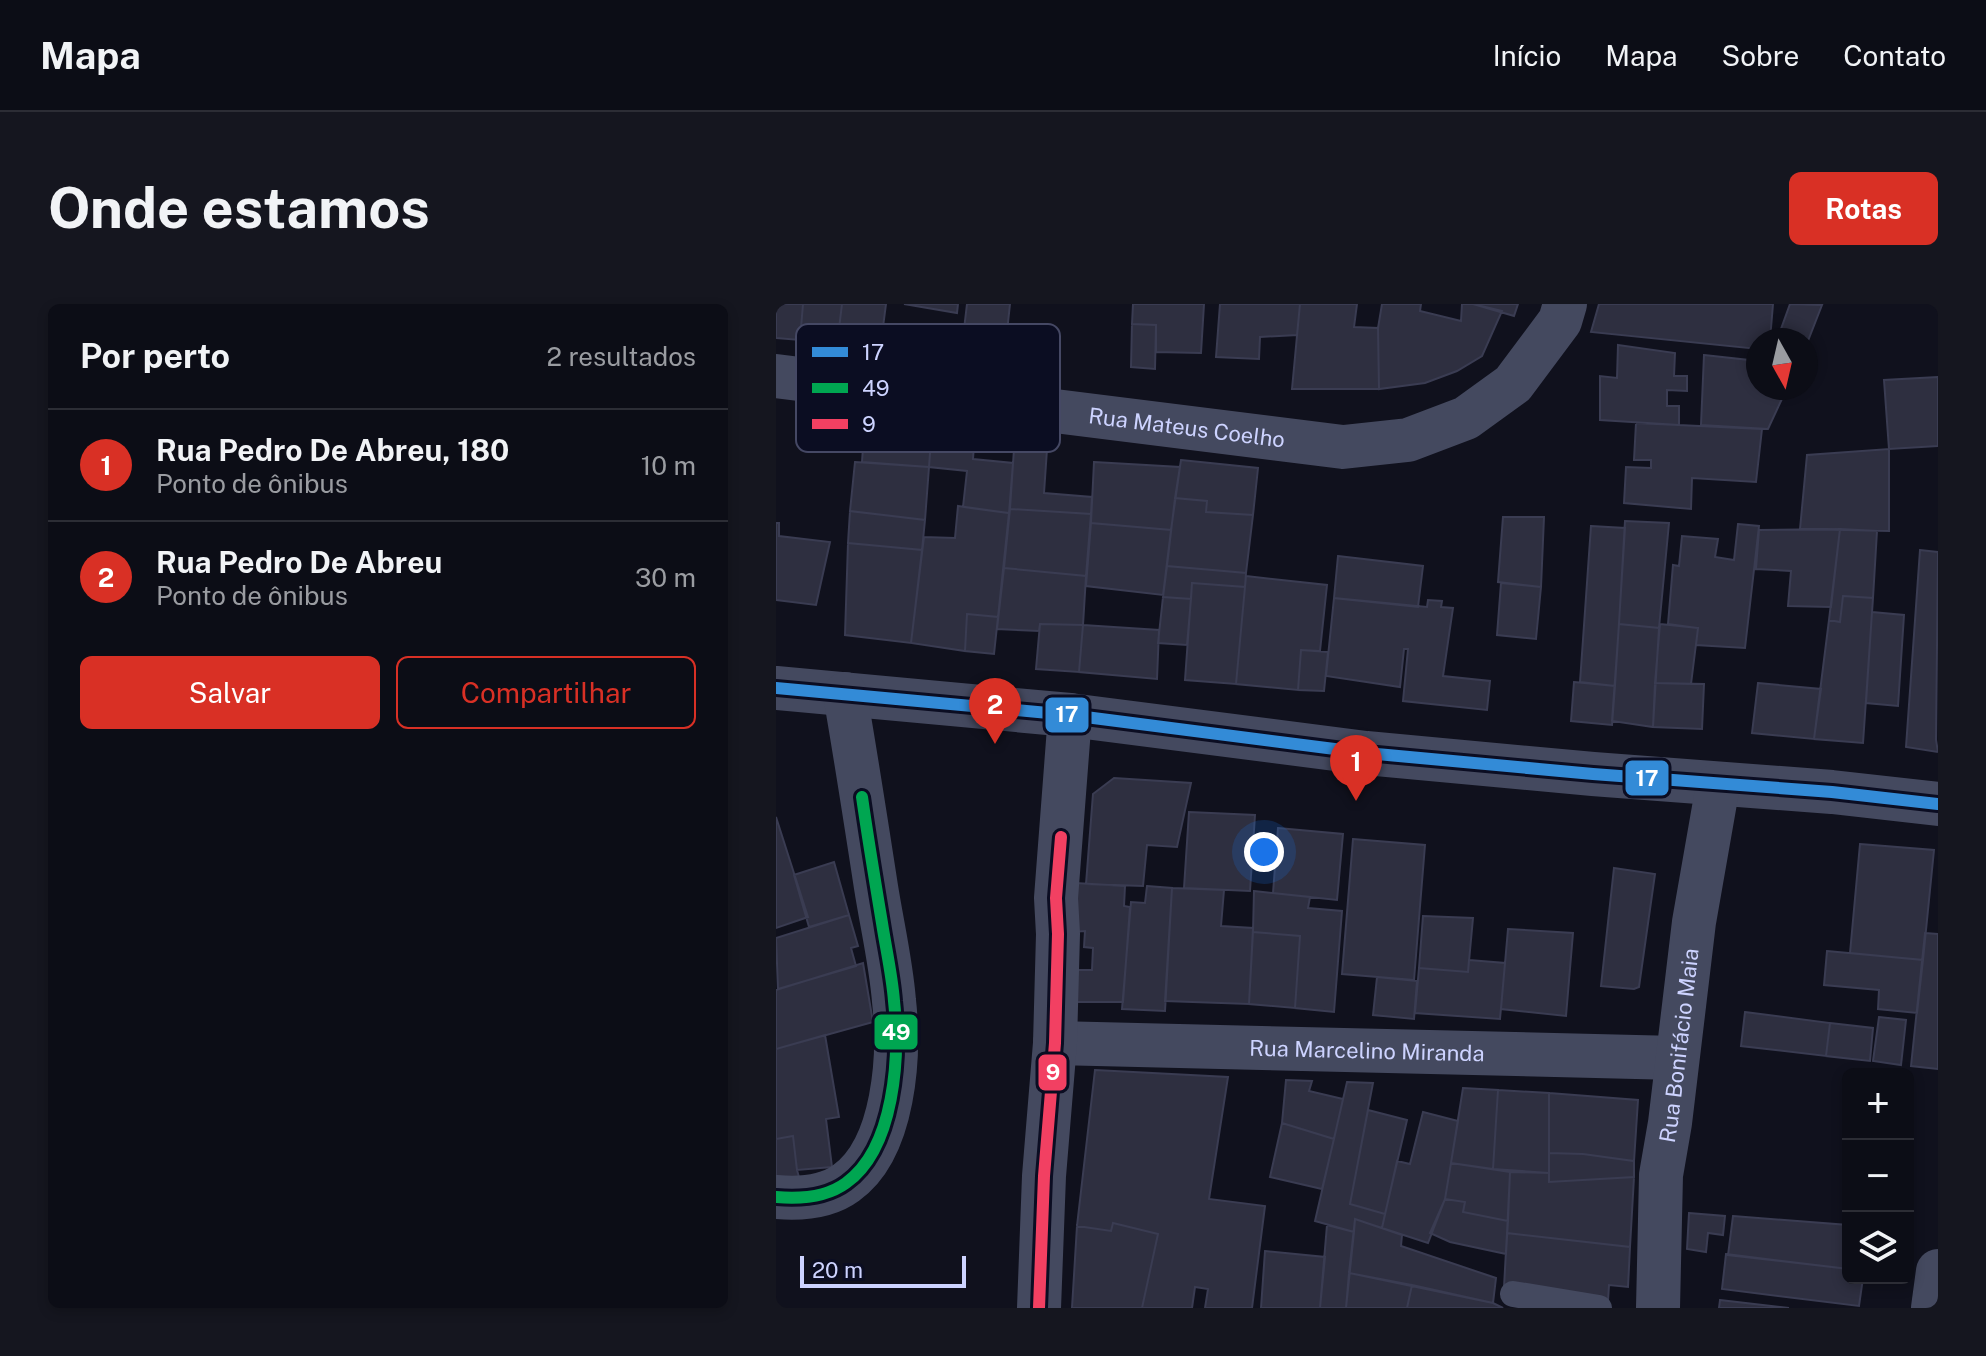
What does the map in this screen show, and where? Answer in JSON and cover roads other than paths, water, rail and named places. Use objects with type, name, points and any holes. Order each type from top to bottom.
[{"type":"street","name":"Rua Mateus Coelho","points":[[1060,412],[1343,447],[1408,440],[1466,418],[1513,384],[1560,321],[1565,304]]},
{"type":"street","name":"Rua Mateus Coelho","points":[[776,376],[796,379]]},
{"type":"street","points":[[776,688],[1070,715],[1366,753],[1718,785],[1832,792],[1938,804]]},
{"type":"street","points":[[776,1197],[792,1199],[825,1194],[846,1183],[874,1148],[889,1112],[894,1075],[895,1002],[845,694]]},
{"type":"street","points":[[1039,1308],[1044,1176],[1055,1043],[1056,898],[1070,715]]},
{"type":"street","name":"Rua Bonifácio Maia","points":[[1658,1308],[1661,1175],[1694,922],[1718,785]]},
{"type":"street","name":"Rua Marcelino Miranda","points":[[1055,1043],[1677,1058]]},
{"type":"street","points":[[1933,1308],[1938,1271]]},
{"type":"lane","points":[[1513,1294],[1599,1308]]},
{"type":"place","name":"Rua Pedro De Abreu","points":[[995,744]]},
{"type":"place","name":"Rua Pedro De Abreu, 180","points":[[1356,801]]}]
